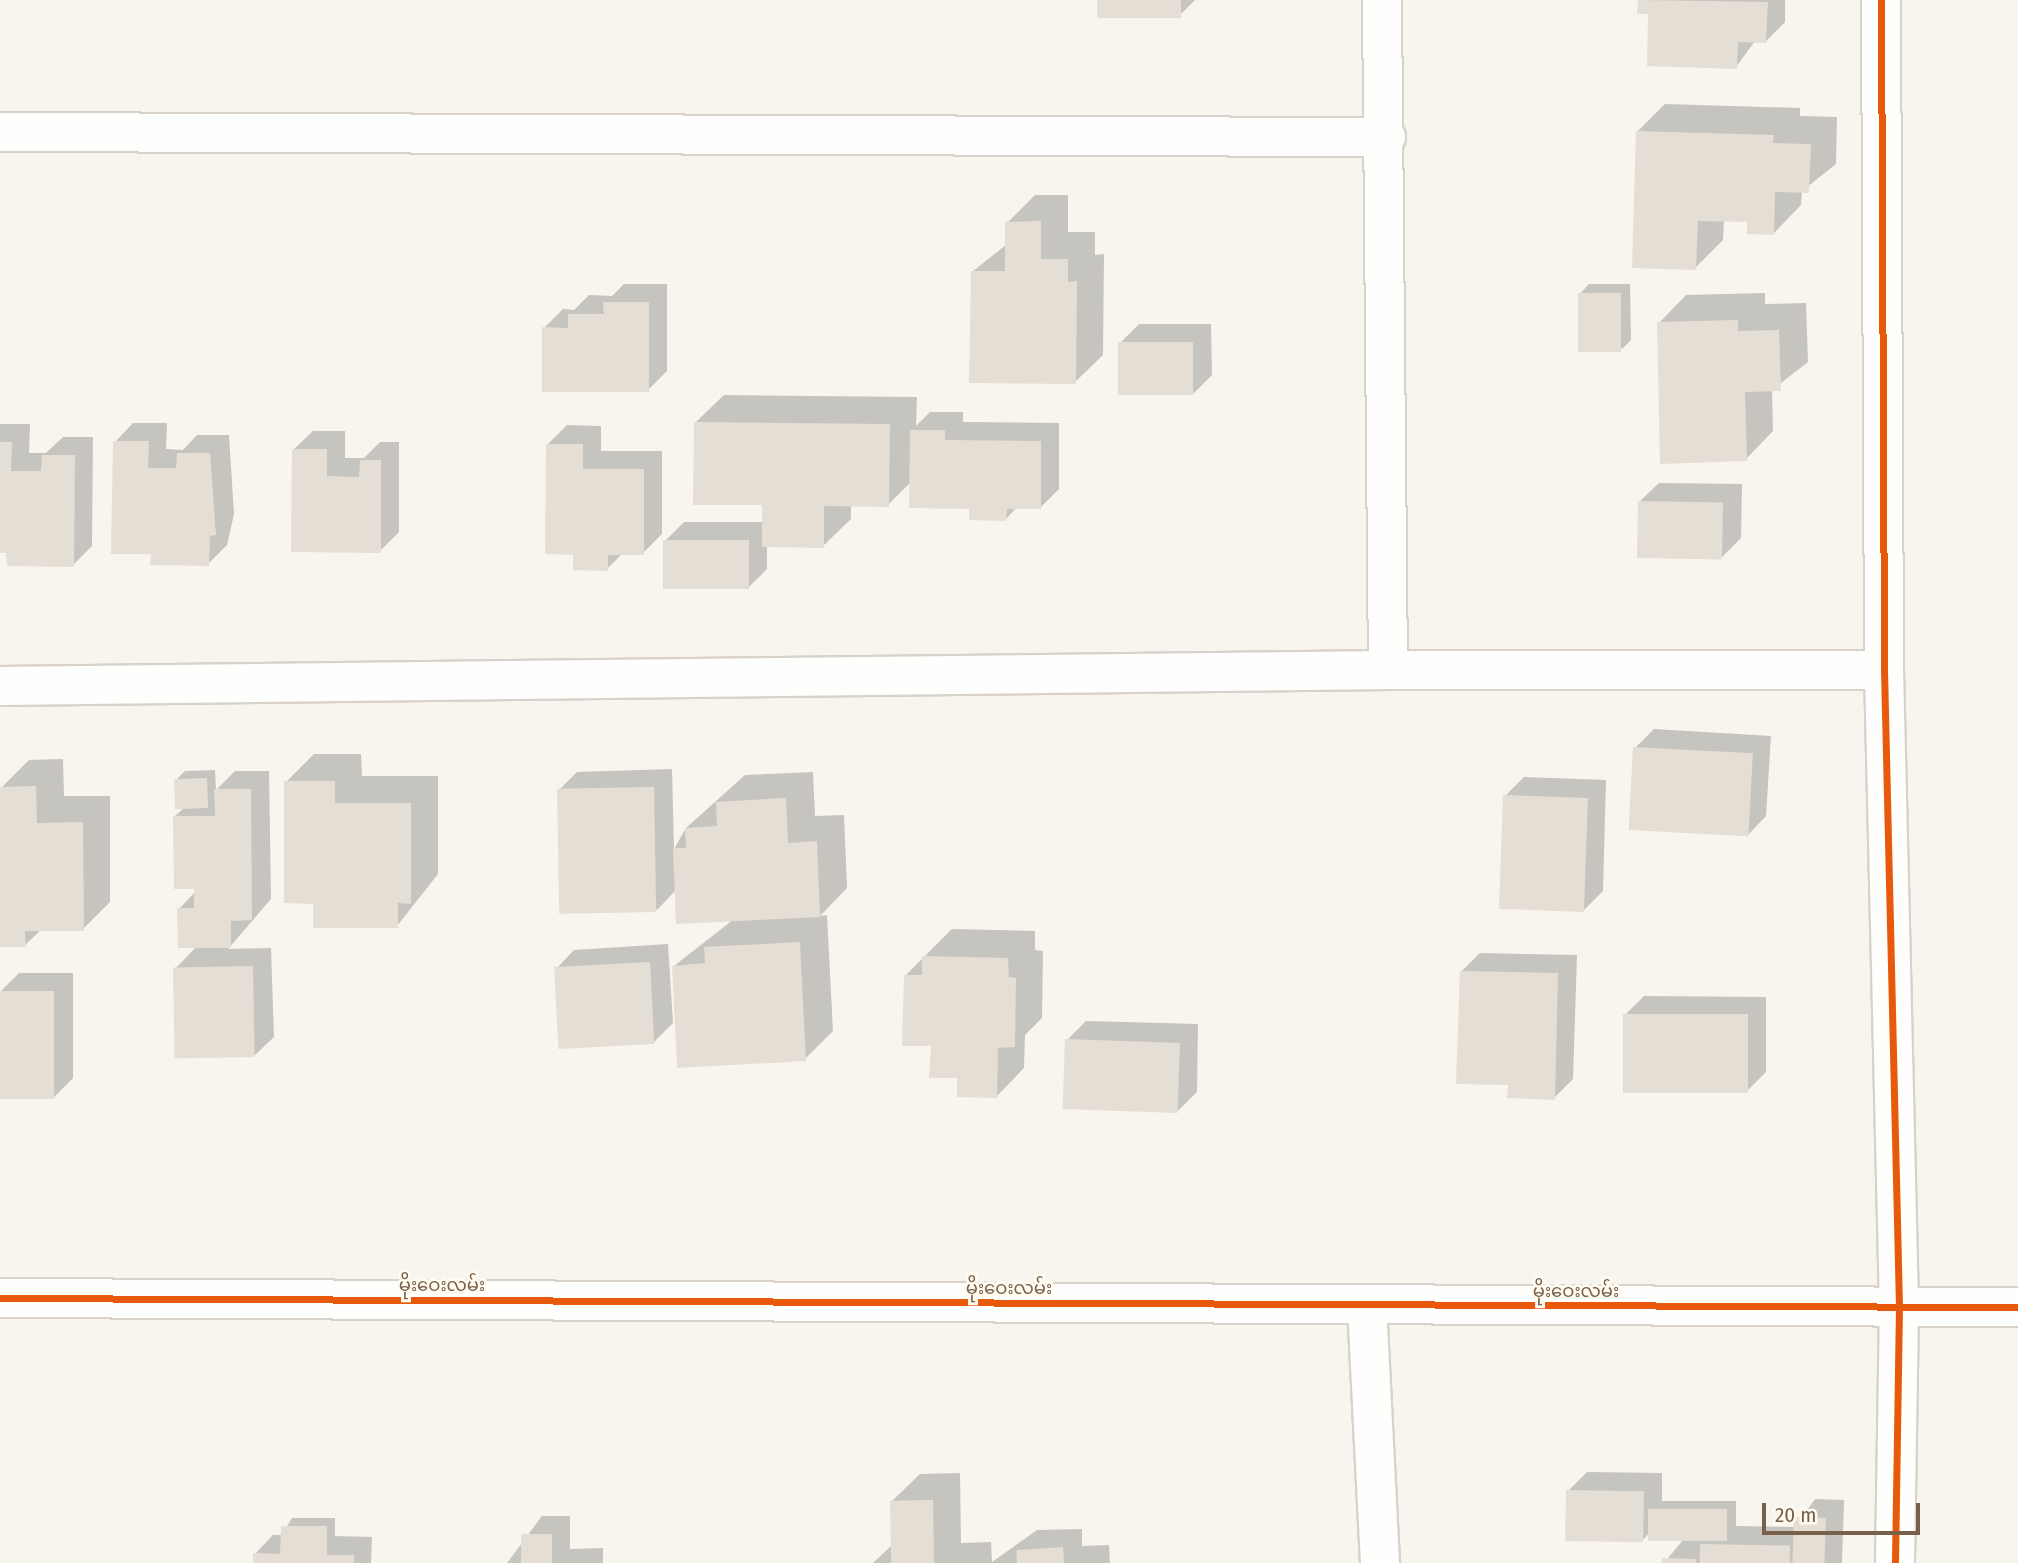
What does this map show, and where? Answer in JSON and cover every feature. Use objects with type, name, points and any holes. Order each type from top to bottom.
[{"type":"street","points":[[1382,0],[1386,137],[1388,670]]},
{"type":"street","points":[[1881,0],[1884,670],[1899,1307],[1895,1563]]},
{"type":"street","points":[[0,132],[1386,137]]},
{"type":"street","points":[[0,686],[1388,670],[1884,670]]},
{"type":"street","name":"မိုးဝေးလမ်း","points":[[0,1298],[2018,1307]]},
{"type":"street","points":[[1367,1306],[1380,1563]]},
{"type":"building","points":[[1097,0],[1181,0],[1181,18],[1097,18]]},
{"type":"building","points":[[1638,0],[1768,2],[1766,43],[1738,42],[1737,69],[1647,66],[1648,14],[1637,14]]},
{"type":"building","points":[[1636,131],[1774,135],[1773,143],[1811,144],[1809,193],[1775,192],[1774,235],[1747,234],[1747,222],[1698,221],[1696,270],[1632,268]]},
{"type":"building","points":[[1041,221],[1041,259],[1068,259],[1068,282],[1077,281],[1076,384],[969,383],[971,271],[1005,271],[1005,222]]},
{"type":"building","points":[[1578,293],[1621,293],[1621,352],[1578,352]]},
{"type":"building","points":[[603,302],[649,302],[649,392],[542,392],[542,327],[568,328],[568,314],[604,314]]},
{"type":"building","points":[[1738,320],[1738,331],[1779,330],[1781,391],[1745,392],[1747,461],[1660,464],[1657,322]]},
{"type":"building","points":[[1118,342],[1193,342],[1193,395],[1118,395]]},
{"type":"building","points":[[694,422],[890,424],[889,507],[824,506],[824,548],[762,547],[762,505],[693,505]]},
{"type":"building","points":[[910,430],[945,430],[945,440],[1041,441],[1041,509],[1007,509],[1006,521],[969,520],[969,509],[909,508]]},
{"type":"building","points":[[113,441],[149,441],[148,468],[176,468],[177,453],[210,453],[216,535],[210,536],[209,566],[150,565],[151,554],[111,554]]},
{"type":"building","points":[[0,442],[12,442],[11,471],[41,471],[42,455],[75,455],[74,567],[7,566],[6,553],[0,553]]},
{"type":"building","points":[[546,444],[583,444],[583,469],[644,469],[644,555],[608,555],[608,571],[573,570],[573,555],[545,554]]},
{"type":"building","points":[[292,449],[327,449],[327,476],[359,477],[360,460],[381,460],[381,553],[291,552]]},
{"type":"building","points":[[1638,501],[1723,502],[1722,559],[1637,558]]},
{"type":"building","points":[[663,540],[749,540],[749,589],[663,589]]},
{"type":"building","points":[[1633,747],[1753,753],[1748,836],[1629,830]]},
{"type":"building","points":[[207,778],[208,808],[175,809],[174,779]]},
{"type":"building","points":[[284,781],[335,781],[335,803],[411,803],[411,904],[398,903],[398,928],[313,928],[313,904],[284,903]]},
{"type":"building","points":[[36,786],[37,823],[83,822],[84,931],[25,931],[26,947],[0,947],[0,787]]},
{"type":"building","points":[[654,787],[656,912],[559,914],[557,789]]},
{"type":"building","points":[[214,789],[251,789],[252,920],[231,921],[231,948],[178,948],[177,908],[194,908],[194,889],[174,889],[173,816],[215,816]]},
{"type":"building","points":[[1503,795],[1588,798],[1584,912],[1499,909]]},
{"type":"building","points":[[786,798],[788,843],[817,841],[820,917],[676,924],[673,848],[686,848],[685,828],[717,826],[716,802]]},
{"type":"building","points":[[800,942],[806,1061],[677,1068],[672,966],[705,963],[704,947]]},
{"type":"building","points":[[922,956],[1008,958],[1009,977],[1016,978],[1015,1047],[998,1048],[997,1098],[957,1097],[957,1078],[929,1078],[931,1046],[902,1046],[904,975],[922,975]]},
{"type":"building","points":[[650,962],[654,1044],[558,1049],[554,967]]},
{"type":"building","points":[[253,966],[255,1057],[175,1058],[173,967]]},
{"type":"building","points":[[1460,971],[1558,973],[1555,1100],[1507,1098],[1508,1085],[1456,1084]]},
{"type":"building","points":[[0,991],[54,991],[54,1099],[0,1099]]},
{"type":"building","points":[[1623,1014],[1748,1014],[1748,1093],[1623,1093]]},
{"type":"building","points":[[1065,1039],[1180,1043],[1177,1113],[1063,1109]]},
{"type":"building","points":[[1566,1490],[1644,1491],[1643,1542],[1565,1541]]},
{"type":"building","points":[[933,1500],[934,1563],[891,1563],[890,1501]]},
{"type":"building","points":[[1648,1509],[1727,1509],[1727,1541],[1648,1541]]},
{"type":"building","points":[[1794,1517],[1826,1518],[1824,1563],[1792,1563]]},
{"type":"building","points":[[281,1526],[327,1526],[327,1555],[354,1555],[354,1563],[253,1563],[253,1553],[280,1554]]},
{"type":"building","points":[[521,1534],[552,1534],[552,1563],[521,1563]]},
{"type":"building","points":[[1700,1544],[1790,1546],[1790,1563],[1700,1563]]},
{"type":"building","points":[[1063,1547],[1064,1563],[1017,1563],[1016,1550]]},
{"type":"building","points":[[1662,1558],[1696,1559],[1696,1563],[1662,1563]]},
{"type":"cycle path","points":[[1881,0],[1884,670],[1899,1307],[1895,1563]]},
{"type":"cycle path","points":[[0,1298],[2018,1307]]}]
